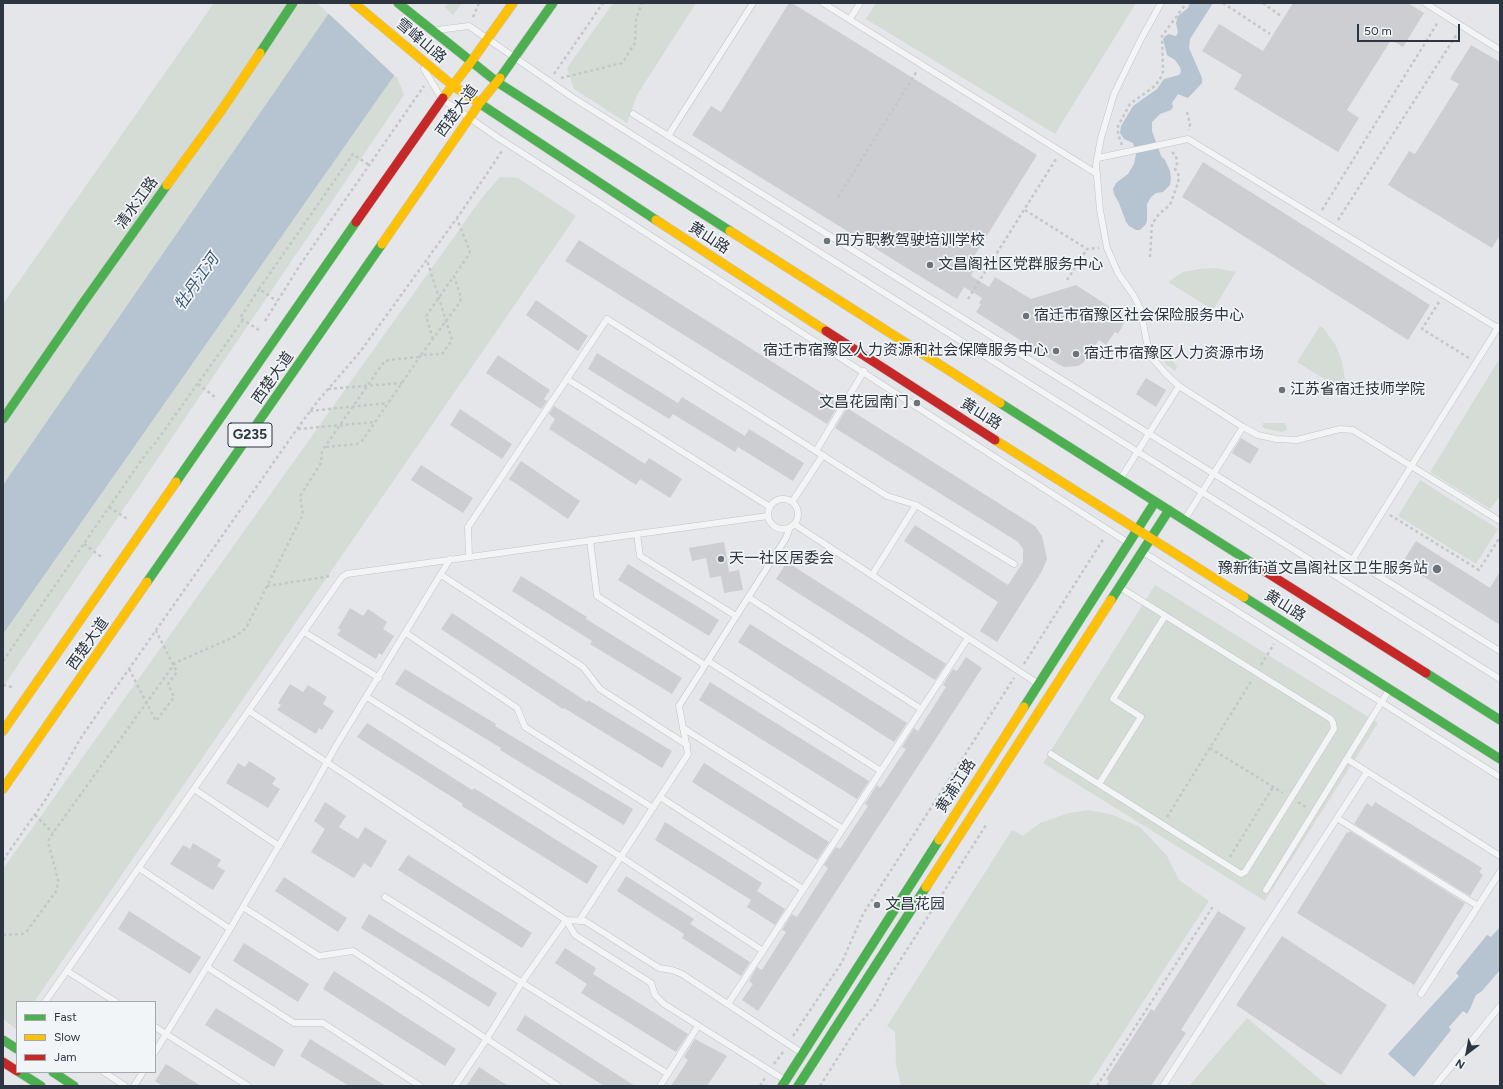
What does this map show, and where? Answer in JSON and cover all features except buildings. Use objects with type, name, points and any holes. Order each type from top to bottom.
[{"type":"main road","name":"清水江路","points":[[3,419],[83,303],[221,111],[293,3]]},
{"type":"main road","name":"雪峰山路","points":[[354,3],[415,56],[452,85]]},
{"type":"main road","name":"雪峰山路","points":[[398,3],[497,82]]},
{"type":"main road","name":"西楚大道","points":[[471,62],[512,3]]},
{"type":"main road","name":"西楚大道","points":[[3,789],[469,118],[497,82],[553,3]]},
{"type":"main road","name":"G235","points":[[452,85],[471,62]]},
{"type":"main road","name":"黄山路","points":[[497,82],[1120,480],[1500,720]]},
{"type":"main road","name":"西楚大道","points":[[3,731],[452,85]]},
{"type":"main road","name":"黄山路","points":[[452,85],[870,361],[1500,759]]},
{"type":"main road","name":"黄浦江路","points":[[784,1083],[1038,684],[1112,582],[1135,547],[1137,529],[1155,502]]},
{"type":"main road","name":"黄浦江路","points":[[798,1086],[1112,582],[1135,547],[1150,538],[1168,510]]},
{"type":"main road","points":[[3,1040],[16,1048]]},
{"type":"main road","points":[[3,1062],[16,1070]]},
{"type":"main road","points":[[21,1073],[41,1086]]},
{"type":"main road","points":[[54,1073],[74,1086]]},
{"type":"lane","points":[[668,136],[753,3]]},
{"type":"lane","points":[[823,3],[1097,174]]},
{"type":"lane","points":[[850,20],[860,3]]},
{"type":"lane","points":[[1161,3],[1141,39],[1114,94],[1101,138],[1096,165],[1100,210],[1107,248],[1118,273],[1134,296],[1140,308],[1146,343],[1153,360],[1179,386],[1258,435],[1276,439],[1297,440],[1340,429],[1353,430],[1500,521]]},
{"type":"lane","points":[[1425,3],[1500,50]]},
{"type":"lane","points":[[431,30],[469,26],[549,81],[771,222],[1500,679]]},
{"type":"lane","points":[[415,56],[442,99],[507,144],[1135,547],[1500,777]]},
{"type":"lane","points":[[633,114],[1500,651]]},
{"type":"lane","points":[[1098,158],[1188,139],[1443,295],[1499,326],[1353,559]]},
{"type":"lane","points":[[469,557],[468,527],[607,319],[887,496],[916,505],[1014,564]]},
{"type":"lane","points":[[816,451],[870,361]]},
{"type":"lane","points":[[568,379],[770,506]]},
{"type":"lane","points":[[1120,480],[1179,386]]},
{"type":"lane","points":[[1184,520],[1243,427]]},
{"type":"lane","points":[[792,502],[823,456]]},
{"type":"lane","points":[[579,921],[688,754],[679,706],[786,538],[798,515],[792,502],[782,500],[773,503],[770,506],[768,516],[772,525],[776,528],[786,529],[792,526]]},
{"type":"lane","points":[[872,575],[916,505]]},
{"type":"lane","points":[[46,1001],[342,577],[347,574],[768,516]]},
{"type":"lane","points":[[792,526],[872,575],[1038,684]]},
{"type":"lane","points":[[637,534],[640,556],[736,616]]},
{"type":"lane","points":[[590,540],[597,596],[880,771]]},
{"type":"lane","points":[[156,1050],[207,968],[328,763],[336,746],[450,560]]},
{"type":"lane","points":[[441,575],[584,667],[600,689],[687,745]]},
{"type":"lane","points":[[1051,754],[1241,874],[1245,872],[1334,729],[1331,719],[1112,582]]},
{"type":"lane","points":[[748,597],[921,709]]},
{"type":"lane","points":[[1099,784],[1141,717],[1113,699],[1165,616]]},
{"type":"lane","points":[[304,632],[379,678]]},
{"type":"lane","points":[[406,633],[517,708],[525,727],[653,808]]},
{"type":"lane","points":[[728,1004],[968,638]]},
{"type":"lane","points":[[1266,890],[1390,689]]},
{"type":"lane","points":[[367,697],[621,857],[763,951]]},
{"type":"lane","points":[[248,711],[566,920],[575,935],[651,983],[655,995],[664,1004],[770,1071],[784,1083]]},
{"type":"lane","points":[[683,728],[843,829]]},
{"type":"lane","points":[[1347,759],[1500,856]]},
{"type":"lane","points":[[1163,1086],[1367,772]]},
{"type":"lane","points":[[194,789],[279,846]]},
{"type":"lane","points":[[660,797],[803,889]]},
{"type":"lane","points":[[1337,818],[1478,906]]},
{"type":"lane","points":[[139,868],[230,929]]},
{"type":"lane","points":[[1421,994],[1500,872]]},
{"type":"lane","points":[[385,897],[668,1074]]},
{"type":"lane","points":[[243,907],[319,956],[353,951],[558,1086]]},
{"type":"lane","points":[[566,920],[584,921],[659,968],[672,970],[682,974],[803,1053]]},
{"type":"lane","points":[[455,1086],[522,982],[566,920]]},
{"type":"lane","points":[[207,968],[294,1023],[323,1023],[420,1086]]},
{"type":"lane","points":[[67,971],[114,1001]]},
{"type":"lane","points":[[1435,1086],[1500,1006]]},
{"type":"lane","points":[[660,1086],[698,1026]]},
{"type":"lane","points":[[156,1028],[248,1086]]},
{"type":"lane","points":[[106,1073],[125,1086]]},
{"type":"lane","points":[[134,1086],[141,1073]]},
{"type":"path","points":[[469,26],[479,3]]},
{"type":"path","points":[[549,81],[603,3]]},
{"type":"path","points":[[549,81],[622,63],[635,43],[636,19],[642,3]]},
{"type":"path","points":[[1123,152],[1121,140],[1118,134],[1118,126],[1130,104],[1155,86],[1161,77],[1163,72],[1162,36],[1185,5],[1184,3]]},
{"type":"path","points":[[1223,3],[1270,34]]},
{"type":"path","points":[[1263,3],[1281,16]]},
{"type":"path","points":[[1317,217],[1443,14]]},
{"type":"path","points":[[1333,227],[1462,26]]},
{"type":"path","points":[[838,197],[921,64]]},
{"type":"path","points":[[255,336],[300,265],[429,79]]},
{"type":"path","points":[[1187,112],[1190,124],[1188,139]]},
{"type":"path","points":[[1150,257],[1152,224],[1159,214],[1170,205],[1179,176],[1175,170],[1177,164],[1176,156],[1166,143]]},
{"type":"path","points":[[3,860],[46,799],[82,736],[310,411],[360,352],[456,219],[507,144]]},
{"type":"path","points":[[968,299],[1061,152]]},
{"type":"path","points":[[259,330],[240,318],[259,289],[353,154],[369,165]]},
{"type":"path","points":[[1025,210],[1087,249],[1107,248]]},
{"type":"path","points":[[433,339],[426,316],[470,251],[456,219]]},
{"type":"path","points":[[1067,280],[1087,249]]},
{"type":"path","points":[[3,935],[22,934],[27,931],[57,890],[58,880],[48,841],[174,663],[242,633],[246,628],[303,514],[300,496],[321,464],[322,452],[384,362],[389,360],[442,354],[452,340],[427,260]]},
{"type":"path","points":[[325,447],[357,444],[362,441],[460,302],[461,297],[454,276]]},
{"type":"path","points":[[259,289],[277,301]]},
{"type":"path","points":[[1443,295],[1422,329],[1476,363]]},
{"type":"path","points":[[3,661],[145,455],[156,442],[243,320]]},
{"type":"path","points":[[328,389],[402,383]]},
{"type":"path","points":[[198,384],[216,397],[211,403]]},
{"type":"path","points":[[310,411],[388,403]]},
{"type":"path","points":[[298,429],[375,422]]},
{"type":"path","points":[[109,507],[128,520],[133,514]]},
{"type":"path","points":[[1383,510],[1480,570],[1500,537]]},
{"type":"path","points":[[760,1086],[842,962],[863,914],[1109,530]]},
{"type":"path","points":[[84,544],[103,558]]},
{"type":"path","points":[[98,564],[107,551]]},
{"type":"path","points":[[266,586],[347,574]]},
{"type":"path","points":[[129,669],[156,721],[174,697],[168,684],[177,672],[156,631]]},
{"type":"path","points":[[1162,824],[1278,637]]},
{"type":"path","points":[[7,692],[16,681]]},
{"type":"path","points":[[3,685],[12,687]]},
{"type":"path","points":[[1210,748],[1314,812]]},
{"type":"path","points":[[1226,864],[1273,787]]},
{"type":"path","points":[[35,815],[53,833]]},
{"type":"path","points":[[1097,1086],[1214,905]]},
{"type":"shaded area","points":[[214,3],[317,3],[397,77],[404,95],[3,687],[3,304]]},
{"type":"shaded area","points":[[440,3],[462,3],[453,15]]},
{"type":"shaded area","points":[[613,3],[696,3],[637,95],[627,123],[574,89],[567,68]]},
{"type":"shaded area","points":[[876,3],[1136,3],[1055,134],[866,19]]},
{"type":"shaded area","points":[[500,177],[518,178],[576,216],[35,1001],[16,1001],[16,1029],[3,1019],[3,869],[481,199]]},
{"type":"shaded area","points":[[1216,268],[1236,272],[1213,310],[1168,282],[1183,272]]},
{"type":"shaded area","points":[[1320,326],[1335,344],[1341,358],[1345,381],[1342,390],[1297,362]]},
{"type":"shaded area","points":[[1166,351],[1177,367],[1175,371],[1162,359],[1161,354]]},
{"type":"shaded area","points":[[1500,358],[1500,496],[1490,509],[1430,472]]},
{"type":"shaded area","points":[[1263,423],[1285,423],[1287,430],[1282,432],[1267,429],[1262,427]]},
{"type":"shaded area","points":[[1420,480],[1498,529],[1476,564],[1398,516]]},
{"type":"shaded area","points":[[1155,585],[1378,723],[1265,901],[1043,763]]},
{"type":"shaded area","points":[[1089,810],[1113,815],[1140,827],[1167,856],[1179,880],[1209,901],[1088,1086],[901,1086],[896,1065],[895,1032],[887,1026],[1012,830],[1023,836],[1040,823],[1069,813]]},
{"type":"shaded area","points":[[1247,1018],[1328,1086],[1189,1086]]},
{"type":"water","name":"牡丹江河","points":[[336,3],[445,3],[3,634],[3,485]]},
{"type":"water","points":[[1190,3],[1213,3],[1190,39],[1189,48],[1202,78],[1202,83],[1188,98],[1178,94],[1172,103],[1173,107],[1171,110],[1160,114],[1152,122],[1152,131],[1161,156],[1165,160],[1170,171],[1170,185],[1163,192],[1156,193],[1151,197],[1147,204],[1146,224],[1140,230],[1136,230],[1129,226],[1126,222],[1113,189],[1116,183],[1128,174],[1134,164],[1136,154],[1133,143],[1124,139],[1120,133],[1121,126],[1133,106],[1157,89],[1164,79],[1179,75],[1181,72],[1180,67],[1175,60],[1167,55],[1163,39],[1169,34],[1175,36],[1177,35],[1178,32],[1176,23],[1178,16],[1188,8]]},
{"type":"water","points":[[1500,927],[1500,970],[1482,991],[1476,995],[1467,1014],[1463,1011],[1449,1027],[1451,1030],[1414,1077],[1388,1054],[1459,976],[1456,973],[1487,935],[1491,937]]},
{"type":"pier","points":[[333,3],[447,4],[396,77],[327,12]]},
{"type":"traffic: fast","points":[[260,53],[293,3]]},
{"type":"traffic: fast","points":[[398,3],[497,82],[730,231]]},
{"type":"traffic: fast","points":[[500,78],[553,3]]},
{"type":"traffic: fast","points":[[479,103],[656,220]]},
{"type":"traffic: fast","points":[[3,419],[167,185]]},
{"type":"traffic: fast","points":[[176,482],[356,222]]},
{"type":"traffic: fast","points":[[147,582],[382,244]]},
{"type":"traffic: fast","points":[[1000,403],[1266,572]]},
{"type":"traffic: fast","points":[[1024,707],[1155,502]]},
{"type":"traffic: fast","points":[[1111,600],[1169,510]]},
{"type":"traffic: fast","points":[[1244,597],[1500,759]]},
{"type":"traffic: fast","points":[[1426,673],[1500,720]]},
{"type":"traffic: fast","points":[[782,1086],[939,840]]},
{"type":"traffic: fast","points":[[798,1086],[926,887]]},
{"type":"traffic: fast","points":[[3,1040],[16,1048]]},
{"type":"traffic: fast","points":[[21,1073],[41,1086]]},
{"type":"traffic: fast","points":[[54,1073],[74,1086]]},
{"type":"traffic: slow","points":[[354,3],[452,85],[479,103]]},
{"type":"traffic: slow","points":[[443,98],[513,3]]},
{"type":"traffic: slow","points":[[167,185],[221,111],[260,53]]},
{"type":"traffic: slow","points":[[382,244],[479,104],[500,78]]},
{"type":"traffic: slow","points":[[656,220],[826,331]]},
{"type":"traffic: slow","points":[[730,231],[1000,403]]},
{"type":"traffic: slow","points":[[995,440],[1244,597]]},
{"type":"traffic: slow","points":[[3,731],[176,482]]},
{"type":"traffic: slow","points":[[3,789],[147,582]]},
{"type":"traffic: slow","points":[[926,887],[1111,600]]},
{"type":"traffic: slow","points":[[939,840],[1024,707]]},
{"type":"traffic: jam","points":[[356,222],[443,98]]},
{"type":"traffic: jam","points":[[826,331],[995,440]]},
{"type":"traffic: jam","points":[[1266,572],[1426,673]]},
{"type":"traffic: jam","points":[[3,1062],[16,1070]]},
{"type":"place","name":"四方职教驾驶培训学校","points":[[827,241]]},
{"type":"place","name":"文昌阁社区党群服务中心","points":[[930,265]]},
{"type":"place","name":"宿迁市宿豫区社会保险服务中心","points":[[1026,316]]},
{"type":"place","name":"宿迁市宿豫区人力资源和社会保障服务中心","points":[[1056,351]]},
{"type":"place","name":"宿迁市宿豫区人力资源市场","points":[[1076,354]]},
{"type":"place","name":"江苏省宿迁技师学院","points":[[1282,390]]},
{"type":"place","name":"文昌花园南门","points":[[917,403]]},
{"type":"place","name":"天一社区居委会","points":[[721,559]]},
{"type":"place","name":"豫新街道文昌阁社区卫生服务站","points":[[1437,569]]},
{"type":"place","name":"文昌花园","points":[[877,905]]}]
